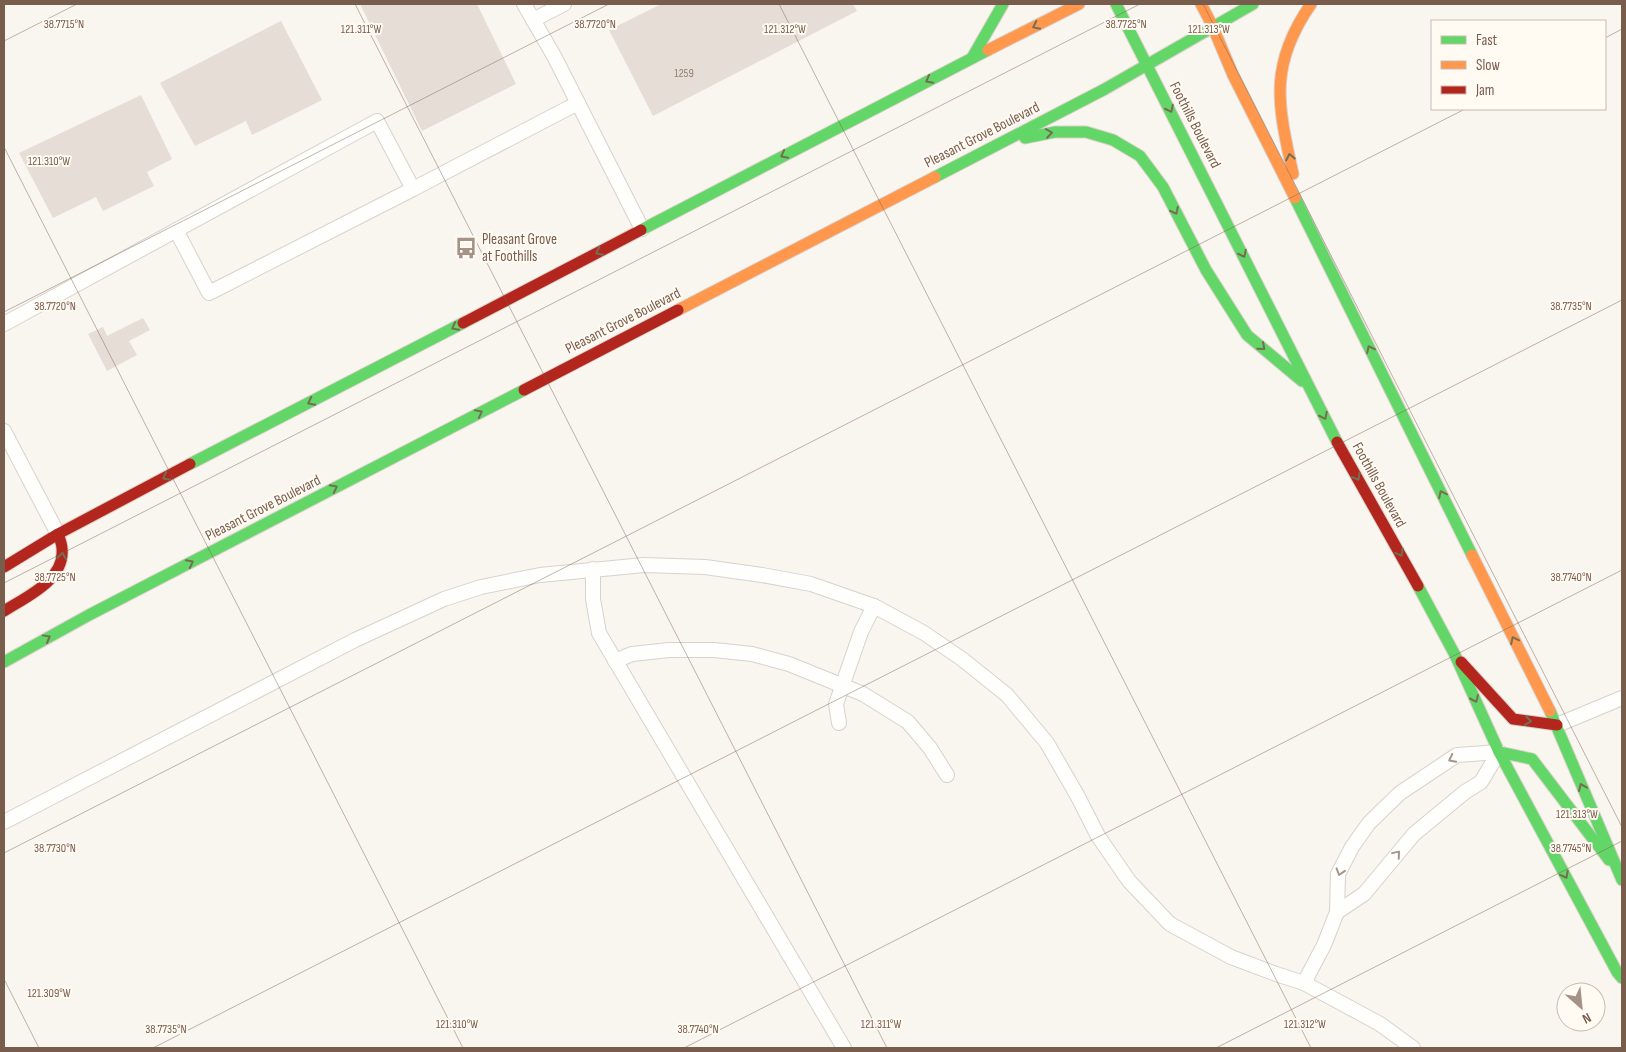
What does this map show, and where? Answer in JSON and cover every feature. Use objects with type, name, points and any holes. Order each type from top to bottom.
[{"type":"main road","points":[[972,58],[1003,4]]},
{"type":"main road","points":[[4,567],[58,534],[179,470],[1079,4]]},
{"type":"main road","name":"Foothills Boulevard","points":[[1116,4],[1339,445],[1455,655],[1499,752],[1617,972],[1622,978]]},
{"type":"main road","points":[[1200,4],[1212,25],[1233,75],[1557,726],[1620,876]]},
{"type":"main road","name":"Pleasant Grove Boulevard","points":[[4,662],[89,615],[1148,66],[1212,25],[1253,4]]},
{"type":"main road","points":[[1299,205],[1282,115],[1280,82],[1285,55],[1300,18],[1311,4]]},
{"type":"main road","points":[[1001,142],[1055,132],[1086,132],[1113,140],[1140,156],[1163,188],[1206,270],[1247,335],[1310,387]]},
{"type":"main road","points":[[4,611],[52,579],[62,563],[63,544],[58,534]]},
{"type":"main road","points":[[1455,655],[1513,719],[1557,726]]},
{"type":"main road","points":[[1499,752],[1532,759],[1620,876]]},
{"type":"lane","points":[[524,4],[554,56],[642,229]]},
{"type":"lane","points":[[533,20],[564,4]]},
{"type":"lane","points":[[176,230],[208,293],[414,189],[578,103]]},
{"type":"lane","points":[[4,324],[377,122],[414,189]]},
{"type":"lane","points":[[4,431],[58,534]]},
{"type":"lane","points":[[4,822],[354,640],[444,599],[481,587],[540,575],[644,565],[705,567],[762,575],[811,584],[874,606],[924,633],[962,659],[1007,695],[1047,743],[1077,794],[1098,836],[1129,881],[1170,924],[1231,957],[1276,974],[1304,982],[1380,1024],[1413,1048]]},
{"type":"lane","points":[[593,570],[593,599],[599,632],[844,1048]]},
{"type":"lane","points":[[839,723],[836,704],[860,632],[874,606]]},
{"type":"lane","points":[[616,661],[632,654],[669,650],[714,650],[752,654],[789,664],[864,694],[908,722],[930,748],[947,775]]},
{"type":"lane","points":[[1557,726],[1622,698]]},
{"type":"lane","points":[[1304,982],[1324,946],[1337,912],[1338,874],[1352,847],[1369,823],[1400,793],[1457,755],[1499,752]]},
{"type":"lane","points":[[1337,912],[1364,894],[1414,834],[1480,782],[1499,752]]},
{"type":"building","points":[[360,4],[477,4],[516,84],[422,131]]},
{"type":"building","points":[[661,4],[853,4],[857,11],[653,116],[609,30]]},
{"type":"building","points":[[281,21],[322,100],[252,135],[246,121],[195,146],[160,83]]},
{"type":"building","points":[[141,95],[172,159],[147,172],[154,186],[103,211],[96,197],[53,218],[19,153]]},
{"type":"building","points":[[143,318],[150,330],[129,341],[137,355],[107,371],[88,334],[103,327],[107,336]]},
{"type":"traffic: fast","points":[[972,58],[1003,4]]},
{"type":"traffic: fast","points":[[1116,4],[1337,442]]},
{"type":"traffic: fast","points":[[935,177],[1105,89],[1253,4]]},
{"type":"traffic: fast","points":[[641,230],[988,50]]},
{"type":"traffic: fast","points":[[1025,138],[1055,132],[1086,132],[1113,140],[1140,156],[1163,187],[1206,270],[1247,335],[1302,381]]},
{"type":"traffic: fast","points":[[1295,198],[1472,555]]},
{"type":"traffic: fast","points":[[190,464],[463,323]]},
{"type":"traffic: fast","points":[[4,662],[89,615],[524,390]]},
{"type":"traffic: fast","points":[[1418,586],[1455,655],[1499,752],[1617,972],[1622,978]]},
{"type":"traffic: fast","points":[[1550,711],[1622,880]]},
{"type":"traffic: fast","points":[[1499,752],[1532,759],[1609,860]]},
{"type":"traffic: slow","points":[[988,50],[1079,4]]},
{"type":"traffic: slow","points":[[1201,4],[1233,75],[1295,198]]},
{"type":"traffic: slow","points":[[1293,174],[1283,127],[1280,86],[1282,67],[1297,26],[1311,4]]},
{"type":"traffic: slow","points":[[678,310],[935,177]]},
{"type":"traffic: slow","points":[[1472,555],[1550,711]]},
{"type":"traffic: jam","points":[[463,323],[641,230]]},
{"type":"traffic: jam","points":[[524,390],[678,310]]},
{"type":"traffic: jam","points":[[1337,442],[1418,586]]},
{"type":"traffic: jam","points":[[4,567],[58,534],[190,464]]},
{"type":"traffic: jam","points":[[4,611],[51,579],[61,560],[62,549],[58,534]]},
{"type":"traffic: jam","points":[[1461,662],[1513,719],[1557,725]]},
{"type":"place","name":"Pleasant Grove at Foothills","points":[[466,248]]}]
